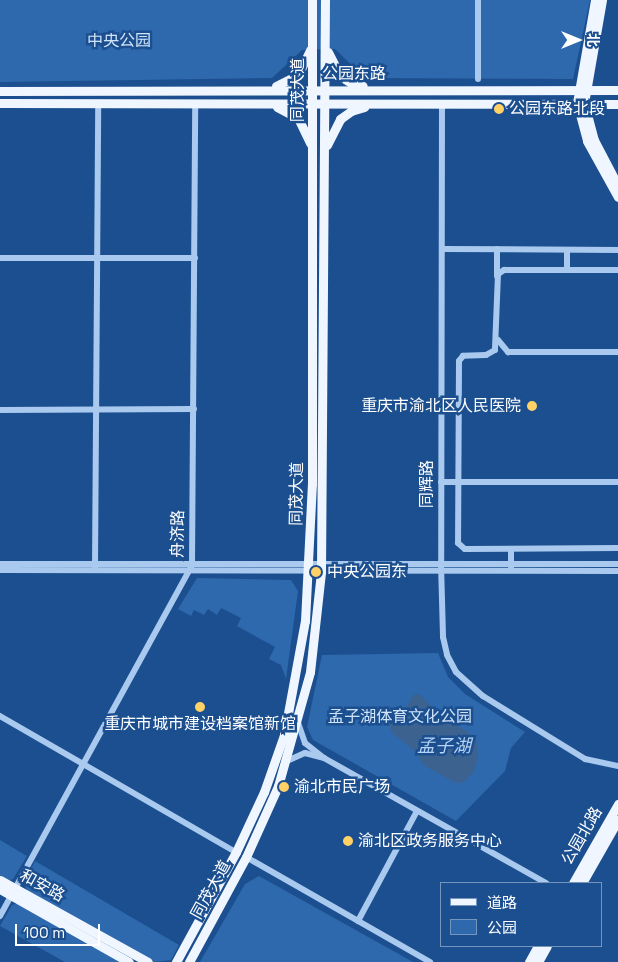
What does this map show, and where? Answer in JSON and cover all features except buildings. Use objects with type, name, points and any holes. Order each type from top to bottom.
[{"type":"main road","name":"同茂大道","points":[[176,962],[236,852],[264,792],[284,735],[298,669],[310,568],[313,153],[312,0]]},
{"type":"main road","name":"同茂大道","points":[[188,962],[246,857],[287,761],[310,672],[321,568],[325,0]]},
{"type":"main road","points":[[594,0],[581,89],[581,103],[586,141],[618,197]]},
{"type":"main road","points":[[581,89],[602,0]]},
{"type":"main road","points":[[270,89],[298,74],[306,64],[312,40]]},
{"type":"main road","points":[[325,40],[331,62],[340,76],[351,83],[380,89]]},
{"type":"main road","name":"公园东路","points":[[0,91],[192,92],[270,89],[618,90]]},
{"type":"main road","name":"公园东路","points":[[0,103],[618,104]]},
{"type":"main road","points":[[581,103],[594,140],[618,186]]},
{"type":"main road","points":[[270,104],[298,118],[313,153]]},
{"type":"main road","points":[[324,152],[340,118],[351,111],[380,104]]},
{"type":"main road","name":"公园北路","points":[[574,882],[618,804]]},
{"type":"main road","name":"公园北路","points":[[583,882],[618,820]]},
{"type":"main road","name":"和安路","points":[[0,880],[14,892],[129,962]]},
{"type":"main road","name":"和安路","points":[[0,889],[14,892],[148,962]]},
{"type":"main road","points":[[529,962],[537,947]]},
{"type":"main road","points":[[538,962],[547,947]]},
{"type":"street","points":[[478,0],[478,79]]},
{"type":"street","name":"同辉路","points":[[442,103],[441,567],[443,637],[456,672],[482,696],[586,759],[618,766]]},
{"type":"street","points":[[95,571],[98,104]]},
{"type":"street","name":"舟济路","points":[[0,916],[191,568],[194,409],[195,104]]},
{"type":"street","points":[[442,249],[618,250]]},
{"type":"street","points":[[497,249],[496,336],[493,352],[463,356],[459,361],[458,543],[462,547],[511,549],[618,548]]},
{"type":"street","points":[[567,250],[567,270]]},
{"type":"street","points":[[0,258],[195,258]]},
{"type":"street","points":[[497,277],[504,270],[618,270]]},
{"type":"street","points":[[496,336],[501,347],[508,352],[618,352]]},
{"type":"street","points":[[0,410],[194,409]]},
{"type":"street","points":[[441,482],[618,482]]},
{"type":"street","points":[[511,549],[511,568]]},
{"type":"street","points":[[0,564],[95,564],[191,568]]},
{"type":"street","points":[[511,568],[618,564]]},
{"type":"street","points":[[0,570],[95,571],[191,568],[441,567],[618,571]]},
{"type":"street","points":[[0,716],[236,852]]},
{"type":"street","points":[[298,723],[305,743],[324,758],[544,882]]},
{"type":"street","points":[[287,761],[306,754],[324,758]]},
{"type":"street","points":[[358,921],[418,811]]},
{"type":"street","points":[[246,857],[430,962]]},
{"type":"green space","name":"中央公园","points":[[0,0],[590,0],[573,79],[365,78],[335,49],[302,50],[272,78],[0,82]]},
{"type":"green space","points":[[197,578],[291,580],[298,591],[286,679],[281,665],[269,659],[275,647],[237,626],[241,618],[221,608],[217,615],[208,609],[204,615],[194,610],[191,616],[178,609]]},
{"type":"green space","name":"孟子湖体育文化公园","points":[[438,653],[448,677],[465,694],[525,732],[511,748],[505,771],[456,821],[313,740],[307,727],[322,655]]},
{"type":"green space","points":[[0,840],[27,856],[13,879],[8,881],[0,876]]},
{"type":"green space","points":[[35,861],[179,945],[171,960],[154,962],[27,891],[24,882]]},
{"type":"green space","points":[[259,876],[413,962],[200,962],[245,884]]},
{"type":"green space","points":[[19,903],[123,962],[65,962],[0,926],[12,905]]},
{"type":"water","name":"孟子湖","points":[[419,694],[440,715],[476,737],[478,758],[474,771],[464,782],[456,783],[425,766],[414,750],[391,732],[390,724],[407,707],[413,695]]},
{"type":"place","name":"公园东路北段","points":[[499,109]]},
{"type":"place","name":"重庆市渝北区人民医院","points":[[532,406]]},
{"type":"place","name":"中央公园东","points":[[316,572]]},
{"type":"place","name":"重庆市城市建设档案馆新馆","points":[[200,707]]},
{"type":"place","name":"渝北市民广场","points":[[284,787]]},
{"type":"place","name":"渝北区政务服务中心","points":[[348,841]]}]
